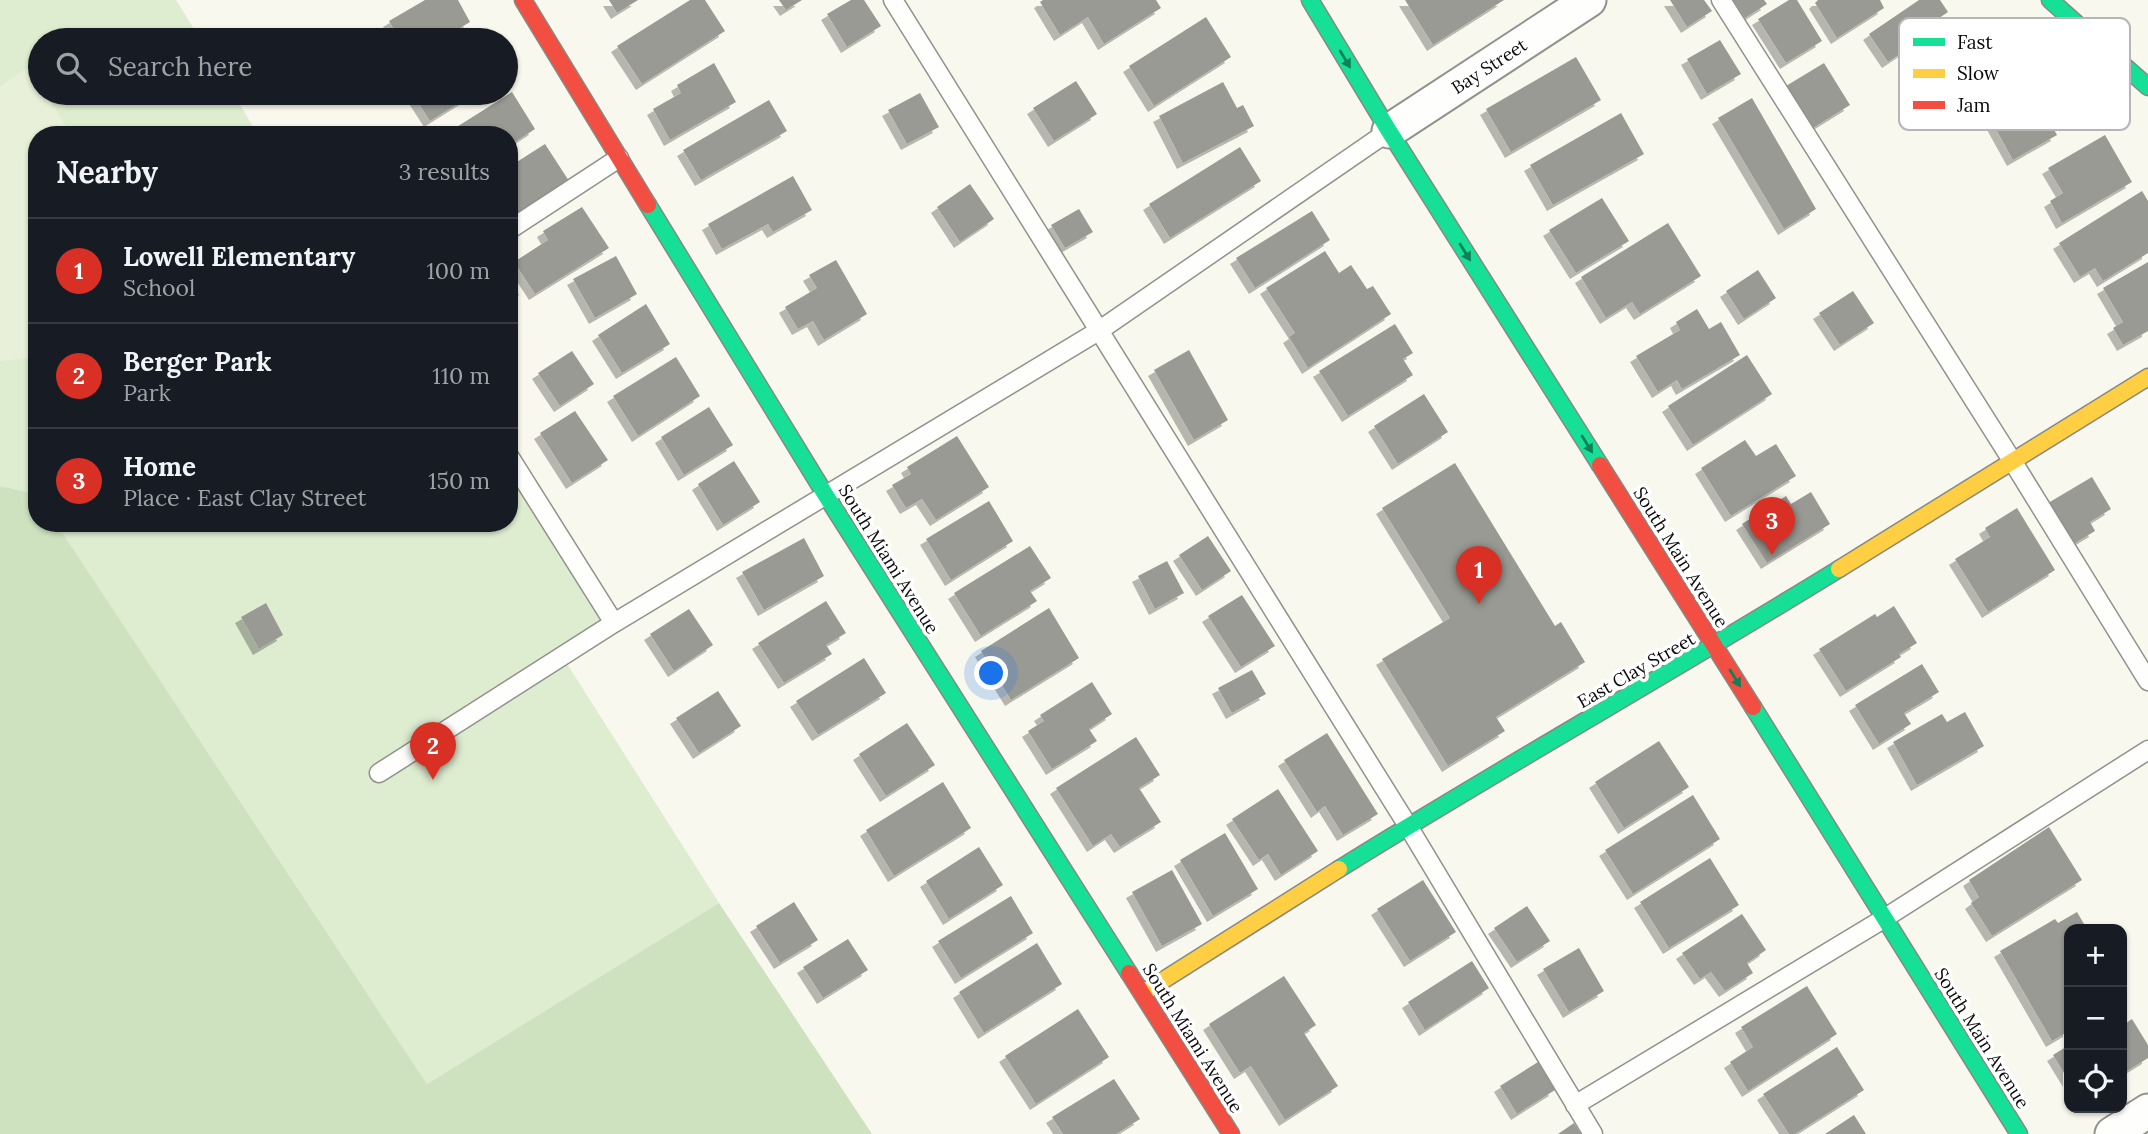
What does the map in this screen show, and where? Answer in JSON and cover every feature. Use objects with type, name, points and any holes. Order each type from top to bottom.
[{"type":"street","name":"South Miami Avenue","points":[[523,0],[825,495],[1231,1134]]},
{"type":"street","name":"South Main Avenue","points":[[1310,0],[1389,131],[1715,646],[2019,1134]]},
{"type":"street","name":"Bay Street","points":[[1389,131],[1589,0]]},
{"type":"street","points":[[2050,0],[2070,18]]},
{"type":"street","points":[[2130,71],[2148,87]]},
{"type":"street","name":"East Clay Street","points":[[1143,993],[1408,825],[1715,646],[2148,377]]},
{"type":"street","points":[[2112,1134],[2148,1111]]},
{"type":"lane","points":[[893,0],[1408,825],[1593,1134]]},
{"type":"lane","points":[[1721,0],[2148,681]]},
{"type":"lane","points":[[379,773],[614,623],[1100,330],[1389,131]]},
{"type":"lane","points":[[518,224],[619,158]]},
{"type":"lane","points":[[518,470],[614,623]]},
{"type":"lane","points":[[1575,1105],[1885,918],[2148,750]]},
{"type":"green space","points":[[0,0],[176,0],[194,28],[28,28],[28,105],[240,105],[253,126],[28,126],[28,492],[0,486]]},
{"type":"green space","points":[[28,67],[28,105],[53,105],[66,126],[28,126],[28,358],[0,361],[0,86]]},
{"type":"green space","points":[[518,470],[614,623],[562,656],[719,903],[427,1084],[62,532],[518,532]]},
{"type":"green space","points":[[0,486],[28,492],[28,532],[62,532],[427,1084],[719,903],[872,1134],[0,1134]]},
{"type":"building","points":[[425,0],[458,0],[470,22],[460,28],[393,28],[389,21]]},
{"type":"building","points":[[609,0],[638,0],[617,13]]},
{"type":"building","points":[[690,0],[705,0],[725,31],[642,84],[617,46]]},
{"type":"building","points":[[779,0],[802,0],[786,10]]},
{"type":"building","points":[[851,0],[864,0],[881,26],[847,47],[827,14]]},
{"type":"building","points":[[1156,0],[1161,8],[1104,44],[1088,17],[1060,35],[1040,2]]},
{"type":"building","points":[[1405,0],[1504,0],[1433,45]]},
{"type":"building","points":[[1670,0],[1704,0],[1712,11],[1687,27]]},
{"type":"building","points":[[1733,0],[1764,0],[1767,4],[1745,18]]},
{"type":"building","points":[[1789,0],[1797,0],[1822,41],[1786,63],[1758,19]]},
{"type":"building","points":[[1818,0],[1880,0],[1884,8],[1837,38],[1815,3]]},
{"type":"building","points":[[1919,0],[1940,0],[1948,12],[1939,18],[1899,18],[1899,55],[1888,62],[1869,34]]},
{"type":"building","points":[[1206,17],[1231,57],[1154,106],[1129,66]]},
{"type":"building","points":[[1720,40],[1741,74],[1707,94],[1687,59]]},
{"type":"building","points":[[1576,57],[1601,100],[1511,152],[1486,109]]},
{"type":"building","points":[[714,63],[736,102],[670,140],[653,109],[681,93],[677,85]]},
{"type":"building","points":[[1824,63],[1850,105],[1813,128],[1786,86]]},
{"type":"building","points":[[1076,81],[1097,114],[1054,141],[1033,108]]},
{"type":"building","points":[[1223,82],[1237,108],[1243,105],[1254,126],[1183,163],[1159,116]]},
{"type":"building","points":[[920,93],[939,127],[907,144],[888,110]]},
{"type":"building","points":[[1752,98],[1816,209],[1784,229],[1718,118]]},
{"type":"building","points":[[769,100],[787,131],[701,180],[683,150]]},
{"type":"building","points":[[518,102],[535,129],[518,140],[518,126],[458,126],[491,105],[518,105]]},
{"type":"building","points":[[420,105],[456,105],[430,121]]},
{"type":"building","points":[[1621,113],[1644,154],[1553,205],[1530,165]]},
{"type":"building","points":[[1996,130],[2054,130],[2057,135],[2013,160]]},
{"type":"building","points":[[2105,135],[2132,182],[2062,223],[2050,201],[2063,193],[2048,168]]},
{"type":"building","points":[[545,144],[569,181],[518,214],[518,161]]},
{"type":"building","points":[[1240,147],[1261,181],[1170,238],[1149,204]]},
{"type":"building","points":[[793,176],[812,210],[773,232],[768,224],[722,249],[708,224]]},
{"type":"building","points":[[970,184],[994,219],[960,242],[937,207]]},
{"type":"building","points":[[2142,191],[2148,201],[2148,253],[2103,281],[2095,268],[2080,277],[2059,243]]},
{"type":"building","points":[[1602,198],[1629,241],[1576,273],[1549,230]]},
{"type":"building","points":[[582,207],[609,248],[535,294],[518,268],[518,259],[548,240],[543,231]]},
{"type":"building","points":[[1079,209],[1093,232],[1065,248],[1051,225]]},
{"type":"building","points":[[1312,211],[1330,240],[1255,288],[1236,258]]},
{"type":"building","points":[[1668,223],[1701,276],[1640,314],[1632,302],[1606,318],[1581,277]]},
{"type":"building","points":[[1325,251],[1339,273],[1351,265],[1367,289],[1373,286],[1391,314],[1308,368],[1289,337],[1295,333],[1266,288]]},
{"type":"building","points":[[616,256],[637,294],[595,318],[573,279]]},
{"type":"building","points":[[836,260],[867,314],[824,340],[813,321],[798,329],[785,307],[817,288],[809,275]]},
{"type":"building","points":[[2148,262],[2148,331],[2123,345],[2113,328],[2123,322],[2103,288]]},
{"type":"building","points":[[1758,270],[1776,298],[1744,319],[1726,291]]},
{"type":"building","points":[[1853,291],[1874,323],[1840,345],[1819,313]]},
{"type":"building","points":[[646,304],[670,344],[622,373],[598,335]]},
{"type":"building","points":[[1697,309],[1709,329],[1721,322],[1740,355],[1682,389],[1677,380],[1658,392],[1636,356],[1680,330],[1676,322]]},
{"type":"building","points":[[1395,324],[1413,353],[1403,359],[1413,375],[1348,416],[1319,371]]},
{"type":"building","points":[[1189,350],[1228,420],[1194,440],[1154,370]]},
{"type":"building","points":[[572,351],[594,384],[560,406],[538,373]]},
{"type":"building","points":[[1747,355],[1772,394],[1693,445],[1668,406]]},
{"type":"building","points":[[676,357],[700,396],[638,436],[613,396]]},
{"type":"building","points":[[1424,394],[1448,432],[1398,464],[1374,426]]},
{"type":"building","points":[[709,407],[733,445],[684,475],[661,437]]},
{"type":"building","points":[[575,411],[608,460],[572,483],[540,433]]},
{"type":"building","points":[[957,436],[989,487],[936,520],[922,499],[906,508],[892,485],[911,474],[907,467]]},
{"type":"building","points":[[1745,440],[1756,456],[1776,444],[1796,476],[1731,516],[1701,468]]},
{"type":"building","points":[[734,461],[760,502],[723,525],[698,484]]},
{"type":"building","points":[[1455,463],[1555,626],[1561,622],[1585,662],[1496,717],[1505,731],[1448,766],[1382,659],[1450,618],[1382,508]]},
{"type":"building","points":[[2092,477],[2111,509],[2090,522],[2095,531],[2067,548],[2043,506]]},
{"type":"building","points":[[1811,492],[1830,524],[1767,563],[1742,524],[1786,496],[1791,504]]},
{"type":"building","points":[[989,501],[1013,541],[951,580],[926,539]]},
{"type":"building","points":[[2017,508],[2055,570],[1988,612],[1955,559],[1990,537],[1985,528]]},
{"type":"building","points":[[1208,536],[1231,571],[1202,590],[1179,555]]},
{"type":"building","points":[[804,538],[824,576],[764,610],[742,572]]},
{"type":"building","points":[[1030,546],[1051,578],[1030,591],[1037,601],[981,636],[954,593]]},
{"type":"building","points":[[1167,561],[1184,593],[1155,609],[1138,576]]},
{"type":"building","points":[[1242,595],[1275,646],[1241,667],[1208,616]]},
{"type":"building","points":[[826,601],[846,633],[826,645],[832,654],[784,683],[758,643]]},
{"type":"building","points":[[266,603],[283,635],[259,649],[241,617]]},
{"type":"building","points":[[1894,606],[1917,643],[1899,654],[1901,657],[1846,691],[1819,649],[1875,614],[1877,617]]},
{"type":"building","points":[[1049,608],[1079,658],[1011,700],[981,651]]},
{"type":"building","points":[[689,609],[713,645],[674,671],[650,634]]},
{"type":"building","points":[[864,658],[886,693],[818,735],[796,701]]},
{"type":"building","points":[[1922,664],[1939,692],[1904,713],[1911,724],[1879,744],[1855,705]]},
{"type":"building","points":[[1252,670],[1266,694],[1232,713],[1218,688]]},
{"type":"building","points":[[1092,682],[1112,714],[1089,729],[1097,741],[1052,769],[1028,731],[1044,721],[1040,715]]},
{"type":"building","points":[[718,691],[741,726],[699,753],[676,718]]},
{"type":"building","points":[[1965,712],[1984,746],[1917,785],[1893,742],[1942,714],[1947,722]]},
{"type":"building","points":[[907,723],[935,765],[886,796],[859,754]]},
{"type":"building","points":[[1327,733],[1378,814],[1343,835],[1325,806],[1317,812],[1284,760]]},
{"type":"building","points":[[1136,737],[1160,775],[1139,788],[1161,822],[1120,847],[1111,834],[1093,846],[1056,788]]},
{"type":"building","points":[[1659,741],[1689,787],[1624,828],[1595,782]]},
{"type":"building","points":[[943,782],[971,828],[894,876],[866,830]]},
{"type":"building","points":[[1278,789],[1318,851],[1281,875],[1268,854],[1259,860],[1232,819]]},
{"type":"building","points":[[1693,795],[1720,839],[1633,894],[1605,850]]},
{"type":"building","points":[[2049,827],[2082,880],[1992,936],[1971,903],[1979,897],[1969,880]]},
{"type":"building","points":[[1225,833],[1258,889],[1213,916],[1180,860]]},
{"type":"building","points":[[979,847],[1003,885],[949,919],[926,881]]},
{"type":"building","points":[[1710,858],[1739,905],[1669,948],[1640,902]]},
{"type":"building","points":[[1172,870],[1202,924],[1162,946],[1132,892]]},
{"type":"building","points":[[1423,880],[1456,932],[1410,961],[1377,909]]},
{"type":"building","points":[[1011,896],[1033,933],[961,978],[938,941]]},
{"type":"building","points":[[794,902],[818,940],[780,963],[756,926]]},
{"type":"building","points":[[1527,906],[1550,941],[1517,962],[1494,928]]},
{"type":"building","points":[[2077,912],[2084,924],[2064,924],[2064,1034],[2052,1041],[2000,951],[2055,919],[2058,923]]},
{"type":"building","points":[[1742,914],[1766,950],[1747,963],[1753,973],[1725,991],[1711,972],[1700,979],[1682,953]]},
{"type":"building","points":[[848,939],[868,970],[823,998],[803,967]]},
{"type":"building","points":[[1037,943],[1062,984],[984,1033],[959,992]]},
{"type":"building","points":[[1579,948],[1604,991],[1569,1012],[1543,969]]},
{"type":"building","points":[[1472,961],[1489,988],[1425,1030],[1408,1002]]},
{"type":"building","points":[[1284,976],[1316,1025],[1304,1033],[1338,1086],[1285,1120],[1251,1066],[1240,1073],[1209,1024]]},
{"type":"building","points":[[1807,986],[1837,1034],[1748,1091],[1730,1062],[1753,1047],[1741,1027]]},
{"type":"building","points":[[1078,1009],[1109,1057],[1036,1104],[1005,1056]]},
{"type":"building","points":[[2132,1019],[2148,1045],[2148,1058],[2127,1071],[2127,1050],[2127,1022]]},
{"type":"building","points":[[1837,1047],[1864,1090],[1795,1134],[1789,1134],[1763,1094]]},
{"type":"building","points":[[2064,1048],[2064,1073],[2053,1055]]},
{"type":"building","points":[[1538,1062],[1555,1090],[1517,1114],[1500,1086]]},
{"type":"building","points":[[1114,1079],[1140,1119],[1116,1134],[1063,1134],[1052,1117]]},
{"type":"building","points":[[1854,1115],[1866,1134],[1825,1134]]},
{"type":"building","points":[[1574,1123],[1581,1134],[1558,1134]]},
{"type":"traffic: fast","points":[[1310,0],[1389,131],[1600,465]]},
{"type":"traffic: fast","points":[[2050,0],[2070,18]]},
{"type":"traffic: fast","points":[[2130,71],[2148,87]]},
{"type":"traffic: fast","points":[[648,205],[825,494],[1129,973]]},
{"type":"traffic: fast","points":[[1339,869],[1839,569]]},
{"type":"traffic: fast","points":[[1753,707],[2019,1134]]},
{"type":"traffic: slow","points":[[1839,569],[2148,377]]},
{"type":"traffic: slow","points":[[1143,993],[1339,869]]},
{"type":"traffic: jam","points":[[523,0],[648,205]]},
{"type":"traffic: jam","points":[[1600,465],[1753,707]]},
{"type":"traffic: jam","points":[[1129,973],[1231,1134]]},
{"type":"place","name":"Home","points":[[1772,555]]},
{"type":"place","name":"Lowell Elementary","points":[[1479,604]]},
{"type":"place","name":"Berger Park","points":[[433,780]]}]
